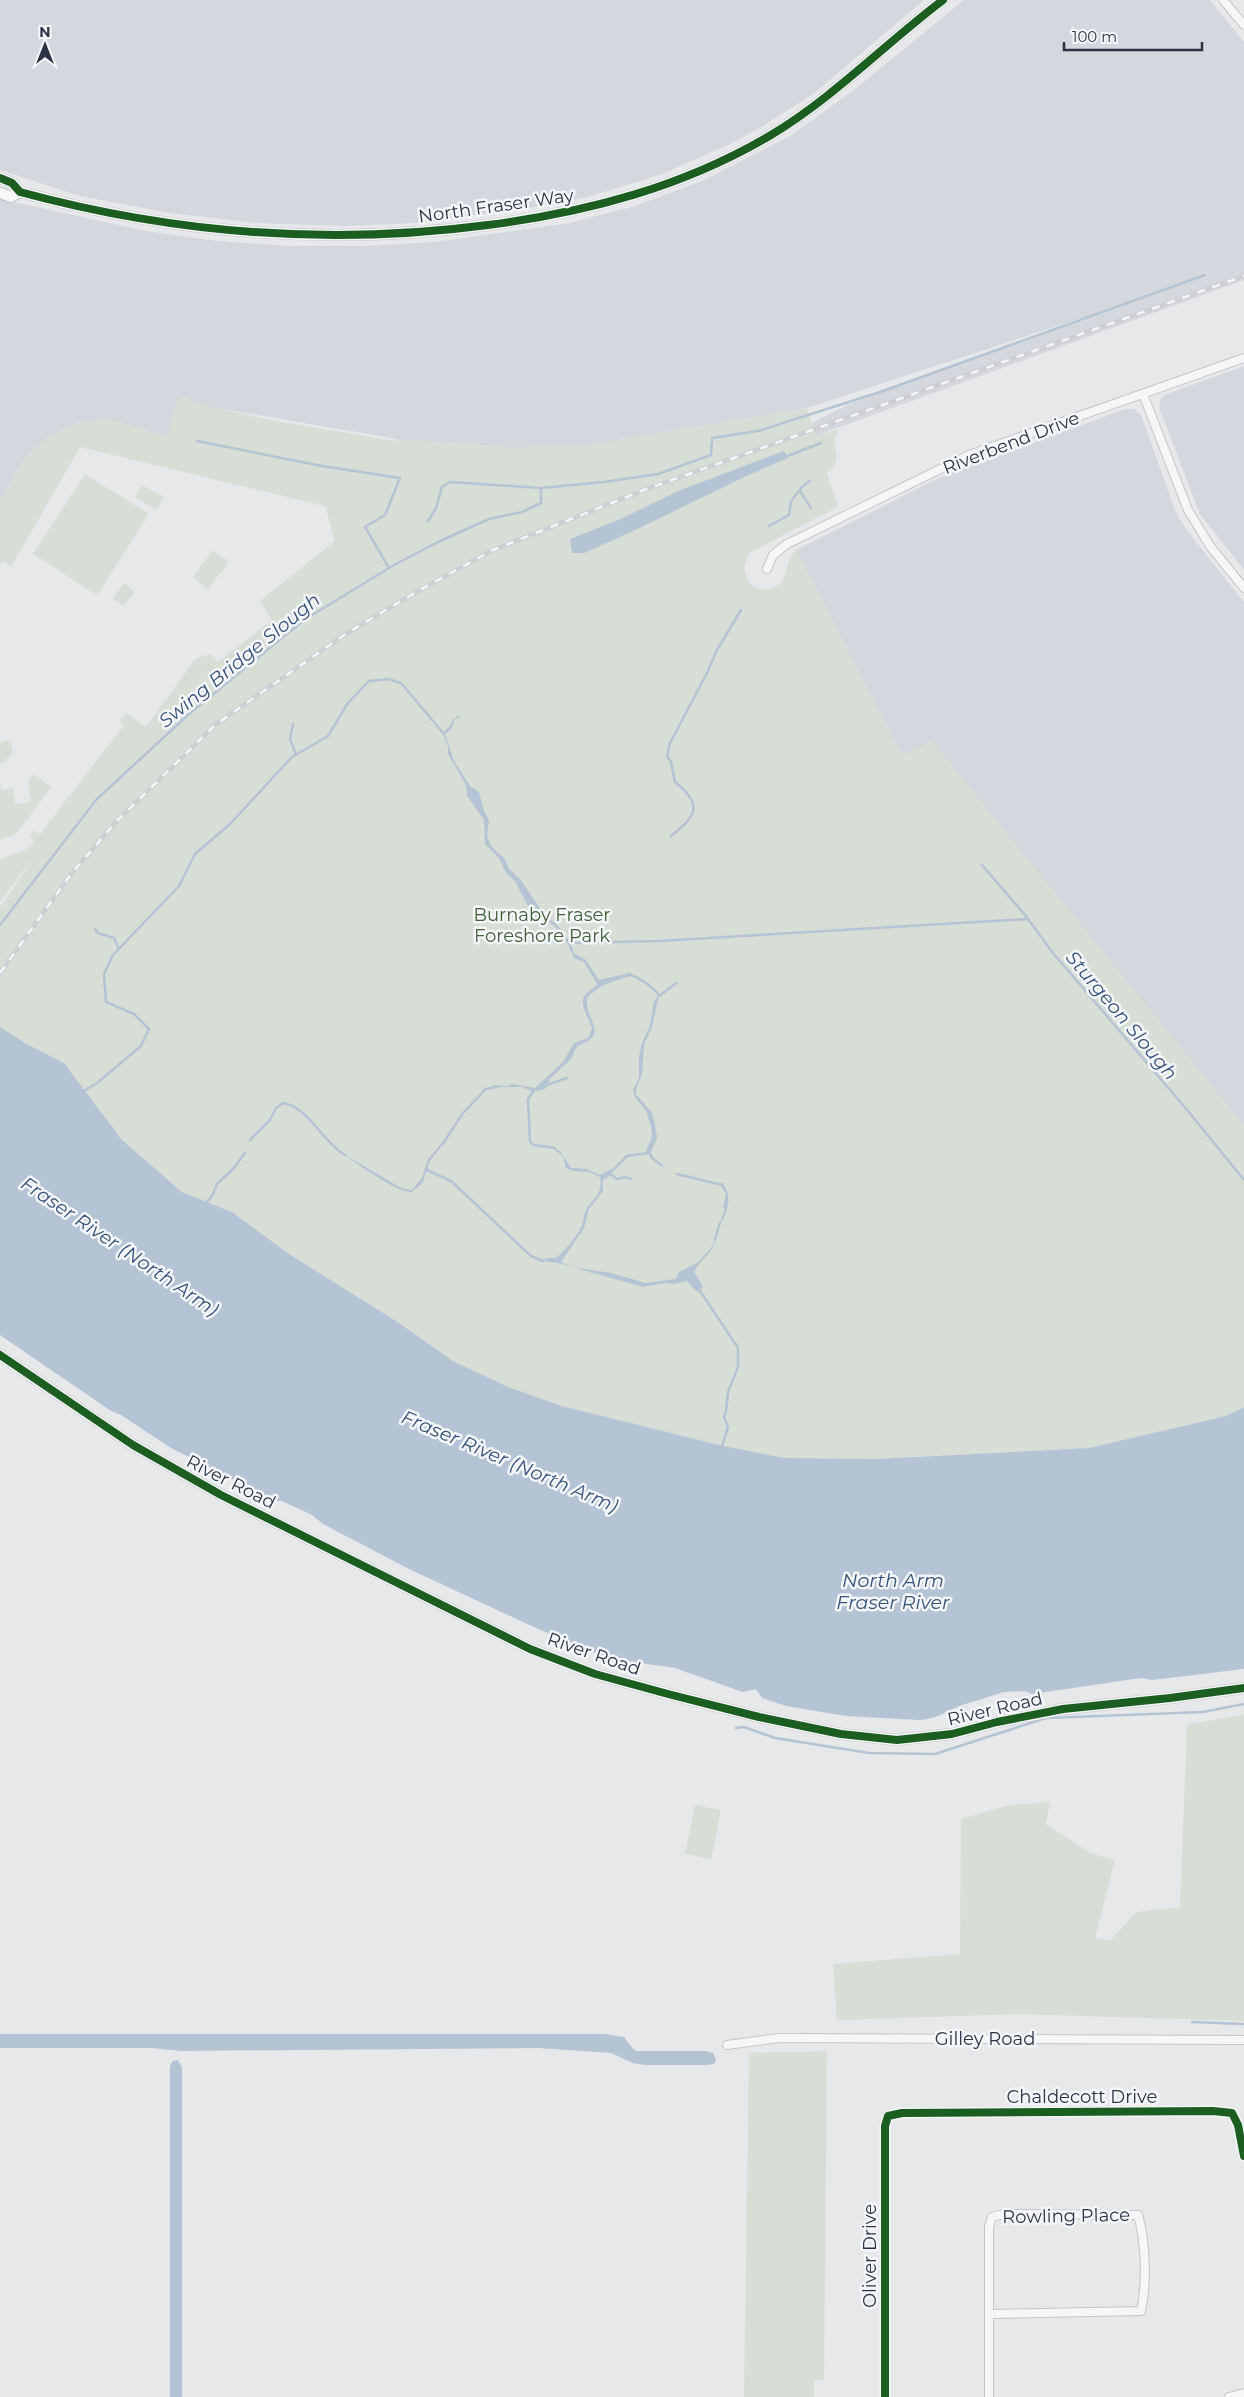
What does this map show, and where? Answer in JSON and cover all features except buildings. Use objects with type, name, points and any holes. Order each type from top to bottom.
[{"type":"street","name":"North Fraser Way","points":[[0,178],[12,183],[20,192],[115,216],[277,235],[388,235],[440,232],[545,218],[657,188],[700,171],[770,135],[811,108],[943,0]]},
{"type":"street","points":[[1223,0],[1244,26]]},
{"type":"street","name":"North Fraser Way","points":[[0,194],[11,197],[20,192]]},
{"type":"street","name":"Riverbend Drive","points":[[767,568],[773,555],[787,544],[969,456],[1244,358]]},
{"type":"street","points":[[1143,394],[1188,510],[1210,546],[1244,588]]},
{"type":"street","name":"River Road","points":[[0,1356],[133,1445],[221,1494],[530,1648],[580,1669],[668,1694],[759,1718],[841,1734],[897,1740],[952,1734],[997,1722],[1063,1709],[1244,1688]]},
{"type":"street","name":"Gilley Road","points":[[727,2045],[779,2038],[1244,2040]]},
{"type":"street","name":"Chaldecott Drive","points":[[888,2116],[902,2113],[1212,2111],[1232,2113],[1238,2125],[1244,2156]]},
{"type":"street","name":"Oliver Drive","points":[[885,2397],[884,2126],[888,2116]]},
{"type":"street","name":"Rowling Place","points":[[989,2397],[989,2227],[992,2218],[1004,2214],[1138,2215],[1143,2232],[1144,2298],[1141,2311],[990,2314]]},
{"type":"street","points":[[1229,2397],[1244,2393]]},
{"type":"shaded area","points":[[0,0],[924,0],[813,94],[758,129],[728,145],[662,174],[588,197],[524,209],[411,223],[345,226],[257,223],[170,213],[80,196],[0,170]]},
{"type":"shaded area","points":[[964,0],[1210,0],[1244,42],[1244,280],[510,547],[793,432],[852,403],[1155,294],[807,408],[584,446],[510,447],[396,439],[177,401],[168,437],[117,421],[102,420],[75,424],[59,431],[32,451],[23,462],[0,501],[0,199],[146,231],[217,241],[289,246],[366,246],[434,242],[570,223],[635,206],[702,181],[792,135],[855,89]]},
{"type":"shaded area","points":[[1244,366],[1244,570],[1200,514],[1159,407],[1161,398],[1167,394]]},
{"type":"shaded area","points":[[1125,409],[1134,409],[1141,415],[1175,510],[1185,528],[1244,602],[1244,1125],[902,755],[796,550],[939,478]]},
{"type":"green space","name":"Burnaby Fraser Foreshore Park","points":[[181,396],[190,398],[190,402],[270,420],[395,441],[396,439],[510,447],[584,446],[807,408],[816,436],[839,429],[835,440],[836,462],[827,473],[838,507],[751,552],[745,566],[747,579],[757,588],[772,588],[778,585],[785,576],[789,560],[796,550],[902,755],[932,741],[1244,1125],[1244,1407],[1226,1416],[1089,1448],[875,1459],[784,1458],[719,1445],[562,1406],[508,1387],[453,1361],[396,1321],[289,1254],[232,1212],[182,1192],[122,1140],[64,1063],[25,1043],[0,1027],[0,907],[36,854],[0,902],[0,859],[25,850],[34,843],[30,835],[34,831],[40,834],[124,725],[119,721],[126,713],[146,727],[195,659],[210,654],[218,662],[272,620],[260,601],[335,541],[325,506],[80,447],[11,567],[3,561],[0,565],[0,501],[23,462],[45,439],[75,424],[102,420],[117,421],[167,437],[177,401]]},
{"type":"green space","points":[[85,474],[149,514],[97,595],[33,554]]},
{"type":"green space","points":[[142,485],[164,497],[156,510],[135,498]]},
{"type":"green space","points":[[213,550],[229,562],[208,589],[193,577]]},
{"type":"green space","points":[[124,583],[135,592],[123,606],[113,598]]},
{"type":"green space","points":[[7,740],[11,743],[13,752],[4,763],[0,763],[0,742]]},
{"type":"green space","points":[[33,774],[51,787],[20,829],[14,835],[0,840],[0,783],[2,790],[13,788],[15,804],[31,802],[28,782]]},
{"type":"green space","points":[[1244,1714],[1244,2021],[1019,2014],[837,2020],[833,1964],[960,1954],[961,1819],[1009,1805],[1050,1802],[1046,1824],[1090,1853],[1115,1860],[1095,1938],[1110,1941],[1136,1912],[1180,1907],[1187,1725]]},
{"type":"green space","points":[[695,1805],[721,1810],[711,1859],[685,1854]]},
{"type":"green space","points":[[827,2051],[824,2380],[814,2380],[814,2397],[744,2397],[749,2053]]},
{"type":"water","points":[[784,451],[788,458],[610,542],[584,553],[572,553],[570,539],[623,518],[678,491]]},
{"type":"water","points":[[461,716],[454,720],[452,728],[445,734],[454,761],[470,786],[479,792],[484,811],[489,820],[487,837],[491,846],[504,858],[509,869],[520,879],[546,917],[537,918],[530,910],[515,881],[506,873],[499,858],[485,844],[484,820],[467,796],[466,785],[448,754],[448,747],[443,733],[451,725],[453,719]]},
{"type":"water","points":[[571,949],[575,954],[585,959],[599,980],[630,973],[630,976],[602,986],[587,998],[587,1006],[595,1032],[593,1037],[577,1046],[571,1059],[550,1079],[545,1089],[533,1092],[522,1087],[501,1087],[483,1091],[483,1089],[495,1085],[508,1086],[512,1084],[535,1088],[563,1062],[574,1043],[588,1038],[592,1029],[584,1008],[583,999],[597,984],[584,962],[574,958]]},
{"type":"water","points":[[659,994],[652,1027],[644,1045],[642,1074],[636,1089],[636,1094],[652,1113],[655,1124],[657,1138],[650,1154],[646,1151],[652,1137],[651,1126],[646,1111],[635,1097],[633,1090],[639,1078],[641,1046],[650,1025],[654,1002]]},
{"type":"water","name":"North Arm Fraser River","points":[[0,1027],[25,1043],[64,1063],[122,1140],[182,1192],[232,1212],[289,1254],[396,1321],[453,1361],[508,1387],[562,1406],[719,1445],[784,1458],[875,1459],[1089,1448],[1226,1416],[1244,1407],[1244,1669],[976,1706],[904,1725],[824,1717],[748,1699],[673,1672],[608,1662],[530,1633],[194,1466],[93,1403],[0,1339]]},
{"type":"water","points":[[444,1143],[429,1162],[423,1182],[412,1192],[396,1188],[387,1183],[342,1153],[401,1188],[412,1190],[422,1178],[428,1159]]},
{"type":"water","points":[[551,1147],[560,1151],[571,1168],[587,1169],[600,1175],[616,1167],[610,1176],[603,1180],[603,1191],[589,1209],[584,1228],[561,1262],[572,1267],[542,1261],[547,1258],[556,1258],[567,1248],[576,1235],[582,1225],[585,1212],[600,1189],[600,1177],[589,1172],[573,1171],[566,1168],[563,1156]]},
{"type":"water","points":[[714,1183],[722,1183],[728,1198],[725,1216],[719,1225],[725,1209],[723,1207],[726,1194],[721,1186]]},
{"type":"water","points":[[716,1238],[713,1248],[694,1272],[703,1286],[700,1291],[696,1291],[687,1281],[643,1287],[572,1267],[611,1273],[646,1283],[676,1279],[679,1272],[697,1263],[712,1247]]},
{"type":"water","points":[[0,2034],[605,2034],[624,2037],[633,2049],[637,2051],[706,2051],[713,2053],[716,2059],[715,2063],[709,2065],[645,2065],[633,2063],[611,2053],[539,2048],[181,2051],[152,2048],[0,2048]]},
{"type":"water","points":[[178,2060],[182,2067],[182,2397],[170,2397],[170,2066],[173,2061]]},
{"type":"pier","points":[[0,1335],[111,1411],[121,1415],[171,1448],[258,1492],[270,1501],[282,1501],[312,1515],[323,1524],[409,1569],[536,1628],[607,1658],[675,1668],[743,1692],[756,1689],[762,1698],[786,1706],[846,1716],[919,1720],[932,1719],[959,1706],[1004,1692],[1024,1691],[1032,1694],[1141,1678],[1152,1680],[1244,1669],[1244,1671],[976,1708],[904,1728],[823,1720],[747,1702],[672,1674],[608,1664],[529,1636],[351,1547],[302,1520],[193,1468],[92,1405],[0,1342]]},
{"type":"waterway","points":[[428,521],[436,508],[442,487],[450,482],[541,488],[604,482],[658,474],[711,455],[712,438],[758,431],[880,392],[1205,275]]},
{"type":"waterway","points":[[197,441],[322,466],[400,478],[385,515],[365,527],[389,568]]},
{"type":"waterway","points":[[785,457],[821,443]]},
{"type":"waterway","points":[[769,526],[789,515],[791,501],[803,486],[810,481]]},
{"type":"waterway","name":"Swing Bridge Slough","points":[[0,925],[96,800],[189,714],[304,620],[394,565],[438,542],[489,519],[522,512],[541,503],[541,488]]},
{"type":"waterway","points":[[800,491],[811,508]]},
{"type":"waterway","points":[[671,836],[691,816],[693,804],[690,797],[675,782],[671,762],[667,756],[670,743],[717,650],[741,610]]},
{"type":"waterway","points":[[84,1091],[97,1083],[141,1046],[149,1029],[134,1014],[106,1002],[104,974],[113,955],[179,886],[195,854],[229,825],[292,757],[328,736],[348,703],[369,681],[388,679],[401,683],[444,734]]},
{"type":"waterway","points":[[293,724],[290,739],[296,754]]},
{"type":"waterway","name":"Sturgeon Slough","points":[[982,865],[1025,915],[1053,953],[1188,1111],[1244,1180]]},
{"type":"waterway","points":[[543,917],[561,931],[572,951]]},
{"type":"waterway","points":[[570,943],[659,941],[1028,919]]},
{"type":"waterway","points":[[95,929],[98,933],[114,938],[119,949]]},
{"type":"waterway","points":[[629,974],[653,988],[659,995]]},
{"type":"waterway","points":[[658,997],[676,983]]},
{"type":"waterway","points":[[544,1086],[567,1078]]},
{"type":"waterway","points":[[442,1145],[463,1113],[486,1089]]},
{"type":"waterway","points":[[533,1092],[528,1099],[530,1142],[534,1145],[555,1148]]},
{"type":"waterway","points":[[250,1140],[270,1120],[276,1108],[283,1103],[300,1111],[329,1142],[345,1155]]},
{"type":"waterway","points":[[648,1150],[652,1158],[662,1166]]},
{"type":"waterway","points":[[206,1204],[217,1184],[233,1169],[245,1153]]},
{"type":"waterway","points":[[615,1168],[627,1156],[648,1153]]},
{"type":"waterway","points":[[427,1168],[427,1170],[451,1181],[531,1256],[543,1261]]},
{"type":"waterway","points":[[610,1174],[617,1179],[625,1177],[631,1179]]},
{"type":"waterway","points":[[677,1174],[718,1184]]},
{"type":"waterway","points":[[715,1239],[720,1223]]},
{"type":"waterway","points":[[698,1288],[738,1348],[738,1367],[728,1392],[724,1417],[728,1427],[721,1449]]},
{"type":"waterway","points":[[736,1728],[744,1727],[775,1738],[869,1753],[935,1754],[1046,1718],[1203,1712],[1244,1704]]},
{"type":"waterway","points":[[1192,2022],[1244,2024]]},
{"type":"railway","points":[[0,973],[71,874],[116,822],[215,725],[347,633],[418,591],[493,550],[644,490],[1244,276]]},
{"type":"cycle path","points":[[0,178],[12,183],[20,192],[78,206],[136,218],[252,232],[370,235],[429,231],[525,220],[598,205],[634,195],[704,169],[738,153],[771,135],[816,104],[943,0]]},
{"type":"cycle path","points":[[0,1355],[133,1445],[221,1495],[530,1649],[595,1674],[668,1694],[759,1717],[841,1734],[897,1740],[952,1734],[997,1722],[1063,1709],[1244,1688]]},
{"type":"cycle path","points":[[885,2397],[885,2126],[888,2116],[902,2113],[1213,2111],[1232,2113],[1238,2125],[1244,2156]]},
{"type":"water label","name":"Fraser River (North Arm)","points":[[120,1246]]},
{"type":"water label","name":"Fraser River (North Arm)","points":[[510,1461]]}]
